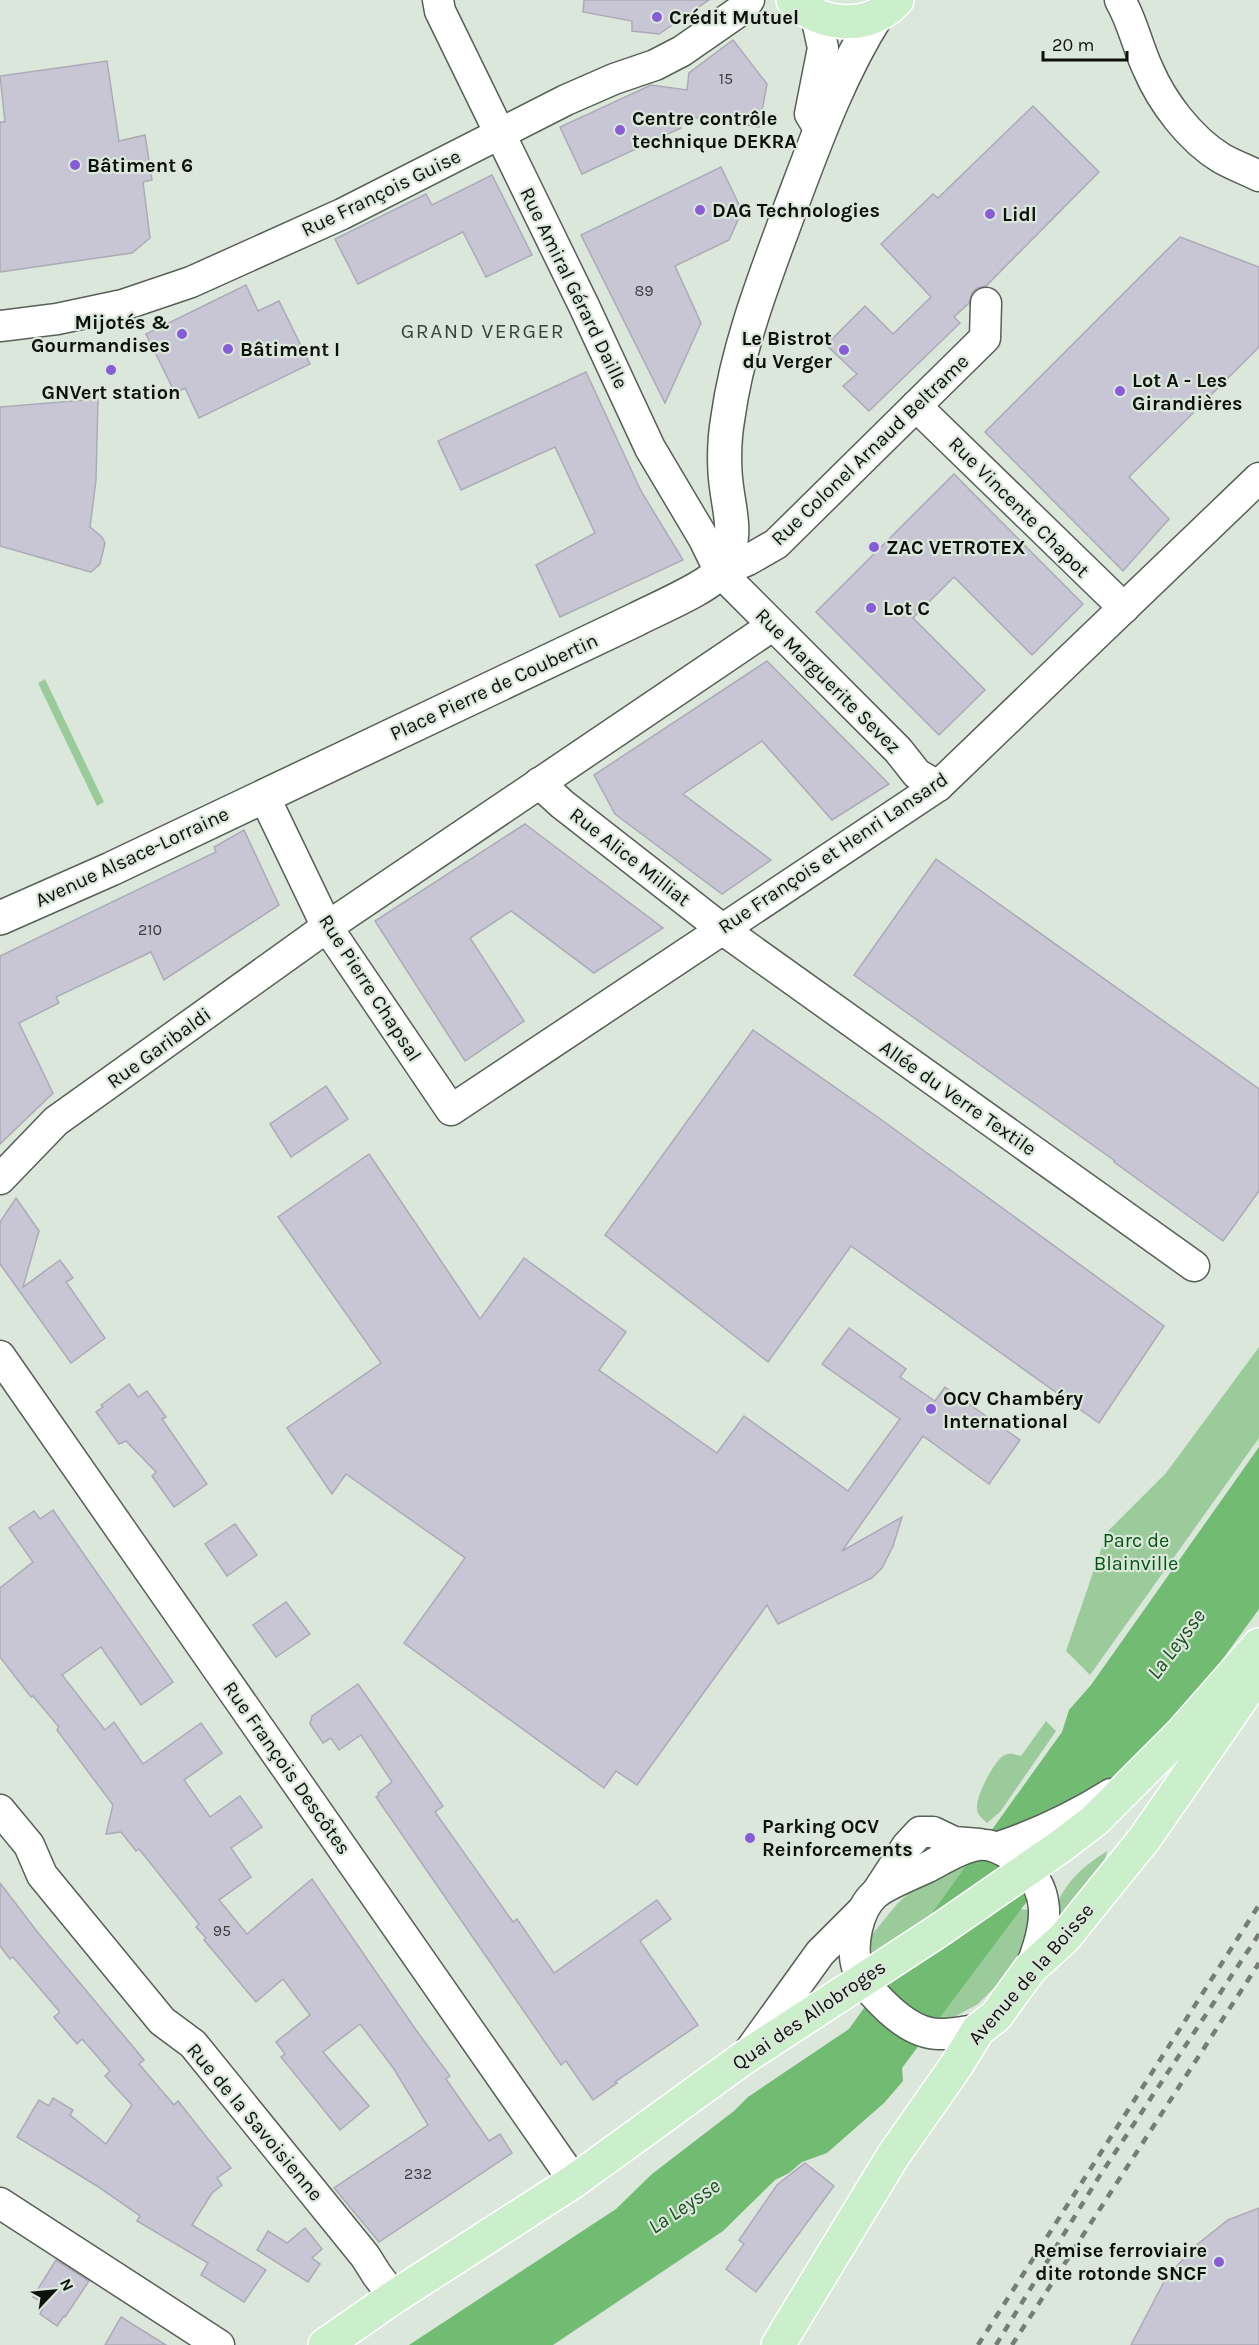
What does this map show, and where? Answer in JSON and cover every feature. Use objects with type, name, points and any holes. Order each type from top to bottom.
[{"type":"main road","points":[[804,8],[831,21],[847,22],[887,8]]},
{"type":"main road","points":[[720,572],[731,548],[733,523],[725,472],[728,418],[753,309],[820,130],[854,53],[887,8]]},
{"type":"main road","name":"Place Pierre de Coubertin","points":[[264,796],[690,593],[720,572]]},
{"type":"main road","name":"Avenue Alsace-Lorraine","points":[[0,918],[111,869],[264,796]]},
{"type":"main road","name":"Quai des Allobroges","points":[[325,2345],[394,2297],[574,2181],[745,2057],[938,1931],[1095,1820],[1180,1736],[1259,1646]]},
{"type":"main road","name":"Avenue de la Boisse","points":[[778,2345],[893,2156],[952,2072],[978,2030],[996,2016],[1030,1970],[1065,1937],[1145,1839],[1259,1673]]},
{"type":"street","name":"Rue Amiral Gérard Daille","points":[[438,0],[440,11],[650,448],[704,539],[720,572]]},
{"type":"street","name":"Rue François Guise","points":[[0,326],[57,319],[123,305],[191,282],[342,214],[566,100],[614,79],[655,65],[682,51],[745,5],[774,0]]},
{"type":"street","points":[[1120,0],[1129,16],[1147,68],[1168,107],[1189,130],[1220,157],[1259,176]]},
{"type":"street","points":[[804,8],[823,48],[810,114],[820,130]]},
{"type":"street","name":"Rue Colonel Arnaud Beltrame","points":[[720,572],[776,544],[986,338],[986,303]]},
{"type":"street","name":"Rue Vincente Chapot","points":[[916,406],[1124,608]]},
{"type":"street","name":"Rue François et Henri Lansard","points":[[451,1110],[938,786],[1259,478]]},
{"type":"street","name":"Rue Marguerite Sevez","points":[[720,572],[898,750],[918,774],[938,786]]},
{"type":"street","name":"Rue Garibaldi","points":[[0,1179],[56,1121],[327,927],[772,626]]},
{"type":"street","name":"Rue Alice Milliat","points":[[539,783],[562,804],[722,929]]},
{"type":"street","name":"Rue Pierre Chapsal","points":[[264,796],[327,927],[451,1110]]},
{"type":"street","name":"Allée du Verre Textile","points":[[722,929],[1194,1266]]},
{"type":"street","name":"Rue François Descôtes","points":[[0,1356],[574,2181]]},
{"type":"street","points":[[745,2057],[820,1953],[870,1901],[958,1852],[1023,1839],[1088,1808],[1136,1778]]},
{"type":"street","name":"Rue de la Savoisienne","points":[[0,1810],[29,1845],[42,1875],[162,2021],[193,2044],[365,2256],[394,2297]]},
{"type":"street","points":[[989,1846],[1029,1868],[1042,1895],[1044,1916],[1041,1942],[1030,1970]]},
{"type":"street","points":[[870,1901],[857,1931],[854,1948],[857,1968],[862,1979],[899,2018],[919,2031],[940,2034],[978,2030]]},
{"type":"street","points":[[0,2203],[219,2345]]},
{"type":"green space","points":[[45,679],[104,802],[97,806],[38,683]]},
{"type":"green space","name":"Parc de Blainville","points":[[1259,1347],[1259,1438],[1090,1675],[1066,1651],[1107,1532],[1166,1473]]},
{"type":"green space","points":[[1046,1721],[1056,1731],[1000,1812],[987,1823],[979,1815],[977,1803],[990,1772],[1005,1755],[1021,1756]]},
{"type":"green space","points":[[1107,1851],[1104,1864],[1062,1921],[1054,1919],[1060,1897],[1072,1879]]},
{"type":"green space","points":[[979,1863],[998,1877],[866,1959],[866,1942],[897,1904],[913,1889],[962,1864]]},
{"type":"green space","points":[[1017,1909],[1030,1910],[1023,1950],[1003,1979],[978,2004],[952,2018],[930,2019]]},
{"type":"water","name":"La Leysse","points":[[1259,1447],[1259,1609],[1164,1740],[1121,1776],[902,2068],[903,2081],[884,2103],[827,2153],[802,2162],[789,2173],[775,2180],[723,2231],[553,2345],[409,2345],[616,2209],[652,2174],[734,2111],[748,2097],[849,2029],[1062,1732],[1069,1710],[1091,1685]]},
{"type":"building","name":"Crédit Mutuel","points":[[584,0],[709,0],[659,34],[632,31],[632,21],[583,12]]},
{"type":"building","points":[[733,40],[767,84],[759,127],[683,116],[681,128],[582,174],[560,127],[651,85],[687,90],[689,73]]},
{"type":"building","name":"Bâtiment 6","points":[[107,61],[119,141],[145,135],[152,180],[143,182],[150,238],[132,253],[0,272],[0,122],[5,122],[0,76]]},
{"type":"building","name":"Lidl","points":[[1033,106],[1099,172],[986,286],[977,288],[972,293],[969,303],[954,317],[960,323],[869,411],[843,386],[857,374],[826,345],[865,306],[893,334],[931,297],[881,244],[933,194],[938,198]]},
{"type":"building","points":[[721,167],[742,211],[729,240],[675,266],[701,323],[665,403],[581,235]]},
{"type":"building","points":[[492,175],[532,255],[486,277],[463,232],[358,284],[335,239],[426,194],[432,205]]},
{"type":"building","name":"Lot A - Les Girandières","points":[[1180,237],[1259,267],[1259,347],[1129,477],[1169,519],[1123,571],[985,432]]},
{"type":"building","name":"Bâtiment I","points":[[246,285],[258,311],[279,301],[310,364],[199,418],[185,388],[175,393],[146,334]]},
{"type":"building","points":[[586,372],[641,491],[683,560],[560,617],[536,565],[595,533],[555,447],[461,490],[438,441]]},
{"type":"building","points":[[98,399],[96,480],[90,527],[102,537],[105,543],[100,564],[91,572],[0,546],[0,407]]},
{"type":"building","name":"Lot C","points":[[954,474],[1083,604],[1032,655],[954,577],[913,618],[985,690],[939,735],[816,612]]},
{"type":"building","points":[[767,661],[889,784],[832,820],[762,741],[683,794],[771,860],[722,894],[615,814],[594,775]]},
{"type":"building","points":[[525,824],[663,928],[594,973],[511,911],[470,938],[524,1021],[465,1061],[375,921]]},
{"type":"building","points":[[244,830],[279,905],[164,980],[151,952],[56,997],[59,1003],[19,1023],[53,1093],[0,1144],[0,956],[216,852],[214,847]]},
{"type":"building","points":[[936,859],[1259,1089],[1259,1191],[1223,1241],[854,975]]},
{"type":"building","points":[[753,1030],[879,1118],[1164,1326],[1099,1423],[851,1246],[768,1362],[605,1235]]},
{"type":"building","points":[[326,1086],[348,1119],[291,1157],[270,1124]]},
{"type":"building","points":[[369,1154],[480,1319],[524,1258],[626,1332],[599,1370],[717,1453],[744,1416],[848,1491],[900,1419],[822,1364],[849,1328],[906,1369],[900,1377],[935,1401],[945,1387],[1020,1440],[989,1484],[923,1436],[842,1551],[902,1517],[893,1546],[882,1568],[872,1578],[778,1624],[767,1605],[637,1785],[616,1771],[604,1788],[404,1643],[465,1558],[346,1474],[332,1494],[287,1428],[381,1363],[278,1217]]},
{"type":"building","points":[[16,1198],[39,1231],[23,1287],[60,1260],[73,1278],[66,1282],[105,1338],[71,1363],[0,1264],[0,1222]]},
{"type":"building","points":[[129,1384],[138,1397],[147,1391],[166,1417],[162,1419],[207,1484],[174,1507],[152,1476],[156,1472],[126,1441],[119,1444],[96,1412],[103,1407],[101,1405]]},
{"type":"building","points":[[53,1510],[173,1682],[141,1705],[101,1647],[62,1675],[105,1730],[114,1722],[143,1764],[201,1723],[222,1753],[184,1780],[210,1817],[240,1796],[262,1827],[231,1848],[251,1877],[219,1900],[247,1934],[312,1879],[450,2076],[446,2079],[489,2141],[500,2134],[512,2153],[379,2242],[334,2188],[428,2125],[394,2069],[360,2024],[323,2052],[369,2106],[340,2130],[281,2057],[285,2054],[276,2042],[310,2015],[283,1979],[256,2002],[204,1940],[206,1938],[196,1927],[199,1924],[139,1849],[136,1851],[121,1832],[106,1834],[113,1805],[57,1730],[59,1727],[33,1696],[31,1697],[0,1657],[0,1588],[33,1562],[9,1528],[34,1511],[40,1519]]},
{"type":"building","points":[[235,1524],[257,1555],[227,1576],[205,1544]]},
{"type":"building","points":[[286,1602],[310,1634],[276,1657],[253,1625]]},
{"type":"building","points":[[358,1684],[443,1806],[435,1812],[513,1922],[517,1919],[554,1973],[657,1900],[671,1919],[640,1941],[698,2025],[615,2082],[617,2083],[593,2100],[566,2061],[561,2065],[376,1797],[392,1782],[361,1735],[339,1750],[331,1738],[323,1743],[310,1724],[312,1716]]},
{"type":"building","points":[[0,1883],[39,1934],[144,2060],[139,2064],[174,2105],[178,2101],[231,2168],[217,2178],[222,2185],[212,2193],[192,2225],[266,2270],[244,2302],[201,2275],[208,2263],[137,2221],[140,2216],[97,2186],[17,2137],[39,2100],[49,2106],[53,2098],[73,2110],[70,2115],[106,2144],[132,2105],[105,2076],[110,2071],[82,2039],[77,2044],[54,2017],[59,2011],[13,1957],[10,1959],[0,1946]]},
{"type":"building","points":[[805,2163],[834,2186],[756,2292],[726,2269],[744,2244],[739,2240],[777,2185]]},
{"type":"building","name":"Remise ferroviaire dite rotonde SNCF","points":[[1259,2208],[1259,2345],[1131,2345],[1166,2278],[1194,2247],[1228,2220]]},
{"type":"building","points":[[305,2228],[322,2249],[312,2258],[320,2264],[308,2282],[257,2250],[268,2231],[287,2243]]},
{"type":"building","points":[[56,2260],[89,2281],[57,2326],[40,2314],[45,2304],[33,2297]]},
{"type":"building","points":[[121,2317],[166,2345],[105,2345]]},
{"type":"railway","points":[[978,2345],[1259,1905]]},
{"type":"railway","points":[[996,2345],[1097,2180],[1259,1934]]},
{"type":"railway","points":[[1012,2345],[1259,1963]]},
{"type":"place","name":"Crédit Mutuel","points":[[657,17]]},
{"type":"place","name":"Centre contrôle technique DEKRA","points":[[620,130]]},
{"type":"place","name":"Bâtiment 6","points":[[75,165]]},
{"type":"place","name":"DAG Technologies","points":[[700,210]]},
{"type":"place","name":"Lidl","points":[[990,214]]},
{"type":"place","name":"Mijotés & Gourmandises","points":[[182,334]]},
{"type":"place","name":"Bâtiment I","points":[[228,349]]},
{"type":"place","name":"Le Bistrot du Verger","points":[[844,350]]},
{"type":"place","name":"GNVert station","points":[[111,370]]},
{"type":"place","name":"Lot A - Les Girandières","points":[[1120,391]]},
{"type":"place","name":"ZAC VETROTEX","points":[[874,547]]},
{"type":"place","name":"Lot C","points":[[871,608]]},
{"type":"place","name":"OCV Chambéry International","points":[[931,1409]]},
{"type":"place","name":"Parking OCV Reinforcements","points":[[750,1838]]},
{"type":"place","name":"Remise ferroviaire dite rotonde SNCF","points":[[1219,2262]]},
{"type":"district","name":"GRAND VERGER","points":[[483,331]]}]
